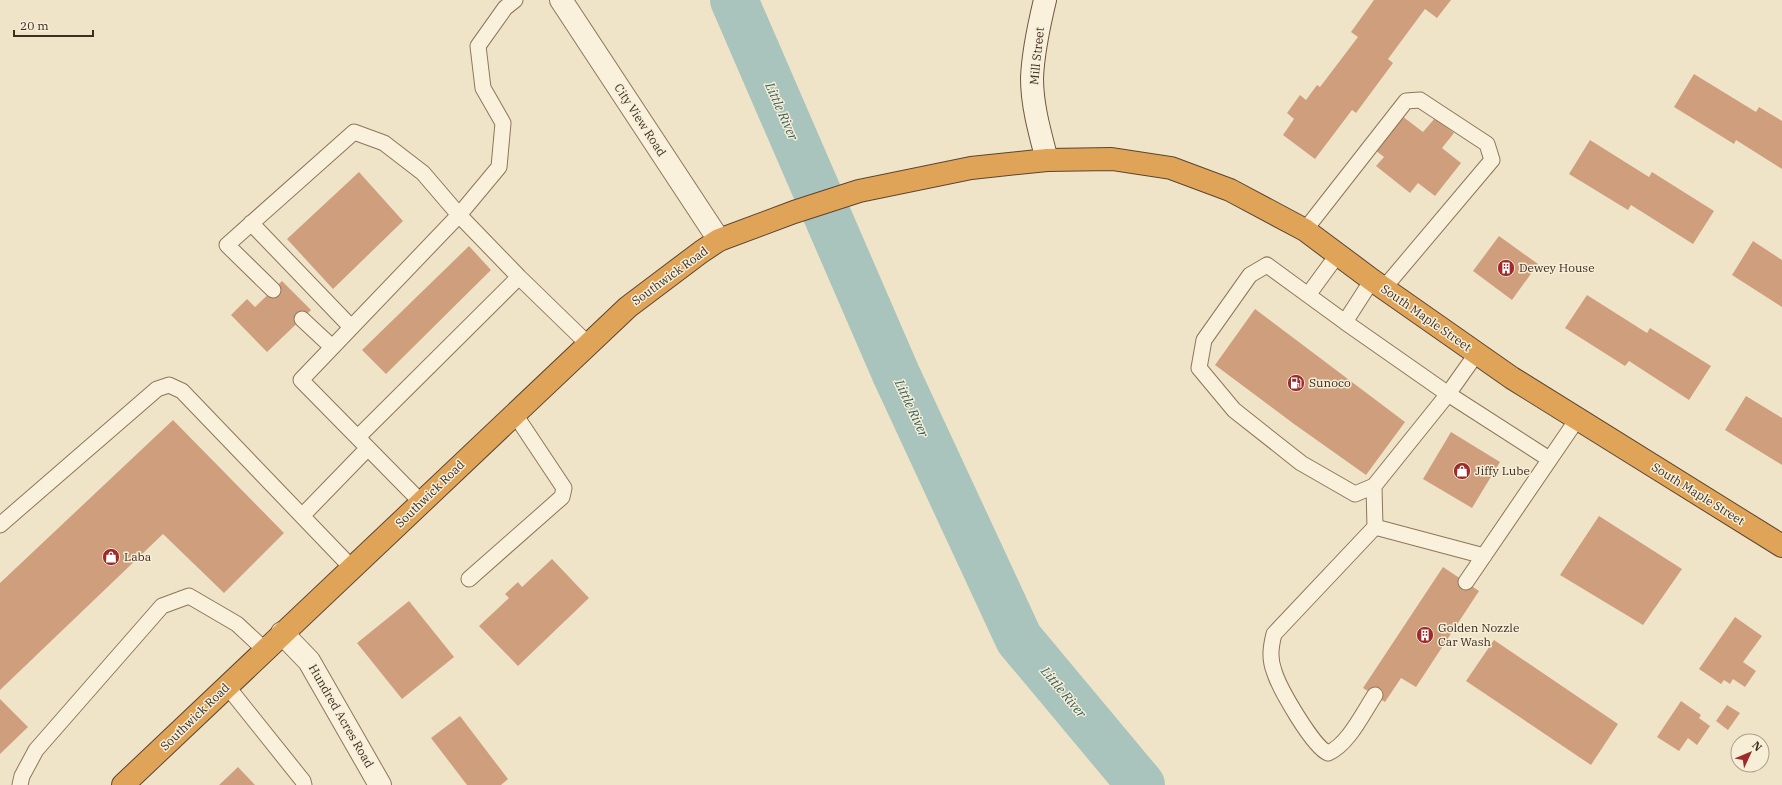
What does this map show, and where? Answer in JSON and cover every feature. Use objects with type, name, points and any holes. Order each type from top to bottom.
[{"type":"highway","name":"South Maple Street","points":[[934,176],[993,165],[1046,160],[1112,159],[1171,168],[1230,190],[1305,230],[1378,284],[1512,378],[1782,546]]},
{"type":"highway","name":"Southwick Road","points":[[127,784],[282,633],[628,307],[701,252],[719,240],[794,212],[859,191],[934,176]]},
{"type":"street","name":"City View Road","points":[[561,0],[719,240]]},
{"type":"street","name":"Mill Street","points":[[1045,0],[1038,30],[1032,78],[1035,110],[1046,160]]},
{"type":"street","name":"Hundred Acres Road","points":[[282,633],[309,661],[362,750],[380,785]]},
{"type":"lane","points":[[421,502],[301,380],[459,215],[498,167],[503,123],[483,88],[478,46],[505,8],[515,0]]},
{"type":"lane","points":[[1305,230],[1406,101],[1420,100],[1488,144],[1492,160],[1345,322]]},
{"type":"lane","points":[[273,290],[227,245],[354,132],[384,143],[423,173],[459,215],[519,277],[589,344]]},
{"type":"lane","points":[[251,223],[351,328]]},
{"type":"lane","points":[[1308,295],[1338,254]]},
{"type":"lane","points":[[1477,353],[1448,394],[1374,486],[1355,494],[1302,463],[1234,410],[1199,368],[1204,340],[1250,275],[1267,265],[1448,394],[1549,459]]},
{"type":"lane","points":[[302,516],[363,443],[519,277]]},
{"type":"lane","points":[[302,319],[332,348]]},
{"type":"lane","points":[[0,525],[156,390],[169,385],[182,391],[352,568]]},
{"type":"lane","points":[[469,580],[562,497],[564,488],[514,413]]},
{"type":"lane","points":[[1466,582],[1578,418]]},
{"type":"lane","points":[[1374,486],[1375,527],[1274,634],[1270,649],[1273,670],[1295,711],[1321,750],[1328,753],[1338,748],[1345,741],[1375,696]]},
{"type":"lane","points":[[1375,527],[1484,556]]},
{"type":"lane","points":[[20,785],[22,776],[36,750],[162,606],[189,596],[237,624],[265,650]]},
{"type":"lane","points":[[227,686],[304,785]]},
{"type":"building","points":[[1374,0],[1451,0],[1437,18],[1425,9],[1388,59],[1393,63],[1356,113],[1352,110],[1315,159],[1283,135],[1294,119],[1287,113],[1300,95],[1306,100],[1317,85],[1320,87],[1358,37],[1351,32]]},
{"type":"building","points":[[1694,74],[1756,112],[1759,107],[1782,121],[1782,169],[1736,140],[1734,144],[1674,107]]},
{"type":"building","points":[[1402,116],[1423,132],[1435,118],[1454,133],[1442,148],[1461,163],[1435,196],[1418,183],[1410,193],[1376,166],[1384,157],[1375,150]]},
{"type":"building","points":[[1590,140],[1649,177],[1652,172],[1714,211],[1693,244],[1631,205],[1628,210],[1569,174]]},
{"type":"building","points":[[359,172],[403,221],[333,289],[287,239]]},
{"type":"building","name":"Dewey House","points":[[1499,236],[1538,264],[1512,300],[1473,271]]},
{"type":"building","points":[[1753,241],[1782,260],[1782,307],[1732,275]]},
{"type":"building","points":[[469,246],[491,270],[386,374],[362,350]]},
{"type":"building","points":[[282,281],[311,310],[267,352],[231,315],[247,299],[255,307]]},
{"type":"building","points":[[1587,295],[1647,333],[1650,328],[1711,366],[1689,400],[1629,361],[1625,366],[1565,328]]},
{"type":"building","name":"Sunoco","points":[[1255,309],[1405,422],[1366,475],[1215,365]]},
{"type":"building","points":[[1746,396],[1782,418],[1782,465],[1725,430]]},
{"type":"building","points":[[173,420],[284,533],[224,593],[163,534],[0,690],[0,583]]},
{"type":"building","name":"Jiffy Lube","points":[[1451,432],[1500,462],[1472,508],[1423,479]]},
{"type":"building","points":[[1599,516],[1682,569],[1643,625],[1560,575]]},
{"type":"building","points":[[552,559],[589,598],[518,666],[479,626],[509,598],[505,594],[518,582],[522,587]]},
{"type":"building","name":"Golden Nozzle Car Wash","points":[[1443,567],[1479,591],[1416,687],[1401,678],[1385,702],[1363,688]]},
{"type":"building","points":[[409,601],[454,657],[402,699],[357,643]]},
{"type":"building","points":[[1735,617],[1762,636],[1743,662],[1756,671],[1745,687],[1733,679],[1730,684],[1724,680],[1721,684],[1699,669]]},
{"type":"building","points":[[1494,640],[1618,724],[1591,765],[1466,681]]},
{"type":"building","points":[[0,699],[28,727],[0,754]]},
{"type":"building","points":[[1681,701],[1701,715],[1699,718],[1710,726],[1697,745],[1688,738],[1679,751],[1657,737]]},
{"type":"building","points":[[1727,705],[1740,713],[1728,730],[1716,721]]},
{"type":"building","points":[[460,716],[508,779],[501,785],[467,785],[431,738]]},
{"type":"building","points":[[238,767],[255,785],[219,785]]},
{"type":"waterway","name":"Little River","points":[[734,0],[896,374],[1019,639],[1141,785]]},
{"type":"place","name":"Dewey House","points":[[1506,268]]},
{"type":"place","name":"Sunoco","points":[[1296,383]]},
{"type":"place","name":"Jiffy Lube","points":[[1462,471]]},
{"type":"place","name":"Laba","points":[[111,557]]},
{"type":"place","name":"Golden Nozzle Car Wash","points":[[1425,635]]}]
